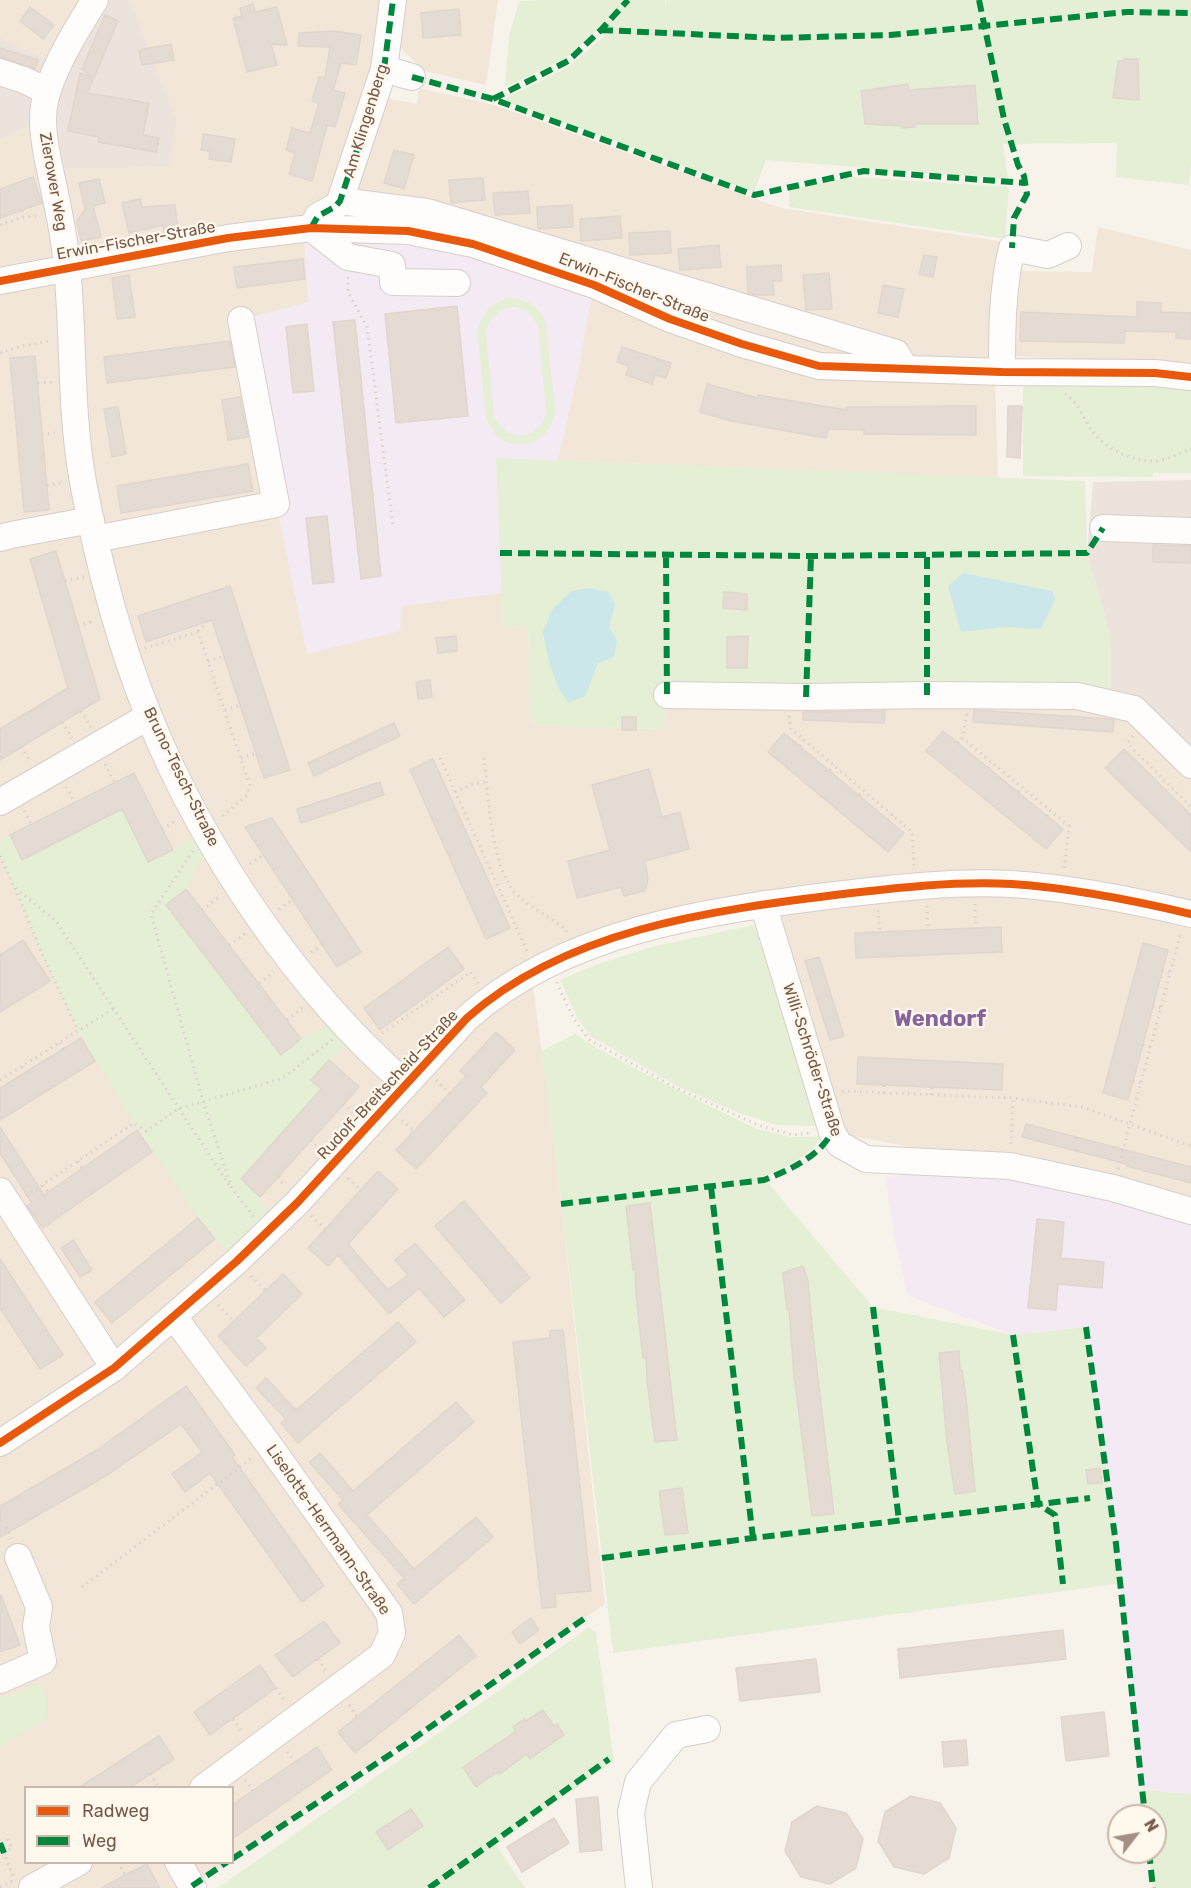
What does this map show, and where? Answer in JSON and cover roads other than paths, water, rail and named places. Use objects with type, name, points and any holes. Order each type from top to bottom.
[{"type":"street","name":"Zierower Weg","points":[[67,267],[43,136],[47,91],[73,34],[95,0]]},
{"type":"street","name":"Am Klingenberg","points":[[340,201],[384,69],[393,0]]},
{"type":"street","points":[[384,69],[412,77]]},
{"type":"street","points":[[0,72],[47,91]]},
{"type":"street","points":[[457,283],[393,282],[392,266],[348,257],[311,228],[318,216],[335,207],[340,201],[427,212],[896,353],[905,368]]},
{"type":"street","name":"Erwin-Fischer-Straße","points":[[0,281],[228,238],[311,228],[408,231],[473,244],[594,285],[670,320],[819,366],[1002,372],[1155,373],[1191,377]]},
{"type":"street","points":[[1002,372],[1001,316],[1012,249],[1048,255],[1068,246]]},
{"type":"street","name":"Bruno-Tesch-Straße","points":[[67,267],[76,431],[83,481],[93,530],[126,654],[149,716],[206,831],[262,921],[319,995],[384,1065],[406,1084]]},
{"type":"street","points":[[0,538],[93,530],[276,504],[241,320]]},
{"type":"street","points":[[1102,528],[1191,531]]},
{"type":"street","points":[[667,694],[1077,696],[1134,709],[1191,765]]},
{"type":"street","points":[[0,802],[149,716]]},
{"type":"street","name":"Rudolf-Breitscheid-Straße","points":[[0,1443],[114,1368],[267,1233],[467,1018],[489,999],[543,967],[578,951],[649,928],[763,904],[915,887],[1011,884],[1062,889],[1189,913]]},
{"type":"street","name":"Willi-Schröder-Straße","points":[[763,904],[832,1132],[839,1144],[866,1159],[1010,1166],[1113,1188],[1191,1211]]},
{"type":"street","points":[[5,1199],[114,1368]]},
{"type":"street","name":"Liselotte-Herrmann-Straße","points":[[174,1317],[389,1613],[392,1633],[382,1655],[205,1786]]},
{"type":"street","points":[[0,1680],[43,1661],[36,1627],[39,1607],[18,1557]]},
{"type":"street","points":[[639,1888],[631,1812],[638,1782],[676,1735],[707,1730]]},
{"type":"street","points":[[23,1884],[76,1864]]},
{"type":"street","points":[[179,1864],[193,1888]]},
{"type":"water","points":[[963,573],[1052,591],[1055,599],[1041,629],[1005,627],[961,632],[948,586]]},
{"type":"water","points":[[589,588],[608,592],[615,604],[609,628],[617,640],[614,657],[598,663],[585,696],[568,703],[558,687],[549,662],[543,632],[552,610],[571,591]]},
{"type":"district","name":"Wendorf","points":[[940,1020]]}]
